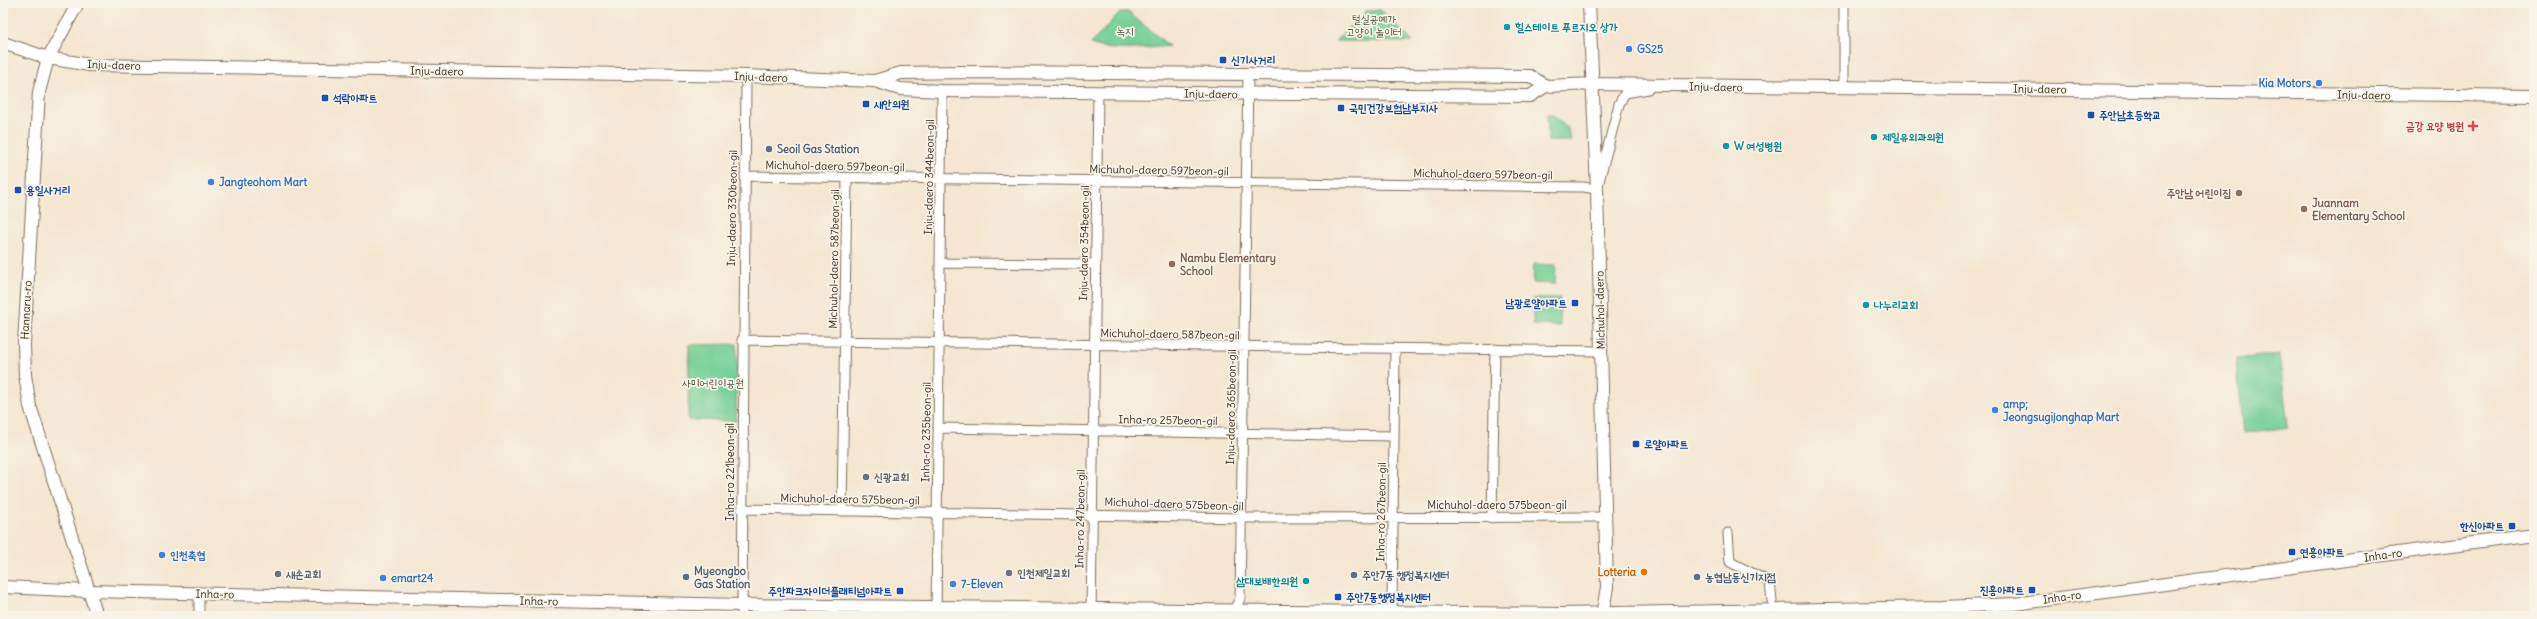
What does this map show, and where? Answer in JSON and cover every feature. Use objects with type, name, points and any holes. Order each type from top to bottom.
[{"type":"main road","name":"Hannaru-ro","points":[[78,3],[48,58],[39,92],[24,344],[25,375],[38,434],[97,616]]},
{"type":"main road","name":"Michuhol-daero","points":[[1589,3],[1597,189],[1605,517],[1606,587],[1602,614]]},
{"type":"main road","name":"Inju-daero","points":[[3,43],[48,58],[90,66],[746,76],[875,81],[900,89],[942,91],[1530,96],[1546,86],[1593,84],[2534,96]]},
{"type":"main road","name":"Inju-daero","points":[[875,81],[901,73],[928,72],[1530,76],[1546,86]]},
{"type":"main road","name":"Inha-ro","points":[[3,587],[89,591],[742,610],[1306,614],[1801,613],[2015,604],[2534,535]]},
{"type":"street","points":[[1844,3],[1844,88]]},
{"type":"street","name":"Inju-daero 365beon-gil","points":[[1232,613],[1240,598],[1248,75]]},
{"type":"street","name":"Inju-daero 330beon-gil","points":[[742,340],[746,76]]},
{"type":"street","points":[[1597,189],[1619,104],[1625,93],[1662,86]]},
{"type":"street","name":"Inju-daero 344beon-gil","points":[[940,343],[942,91]]},
{"type":"street","name":"Inju-daero 354beon-gil","points":[[1094,345],[1098,92]]},
{"type":"street","name":"Michuhol-daero 597beon-gil","points":[[745,176],[1574,187],[1597,189]]},
{"type":"street","name":"Michuhol-daero 587beon-gil","points":[[842,511],[847,178]]},
{"type":"street","points":[[940,263],[1096,264]]},
{"type":"street","name":"Michuhol-daero 587beon-gil","points":[[742,340],[1395,350],[1601,351]]},
{"type":"street","name":"Inha-ro 221beon-gil","points":[[742,340],[742,610]]},
{"type":"street","name":"Inha-ro 235beon-gil","points":[[936,611],[940,343]]},
{"type":"street","name":"Inha-ro 247beon-gil","points":[[1091,612],[1094,345]]},
{"type":"street","name":"Inha-ro 267beon-gil","points":[[1392,613],[1395,350]]},
{"type":"street","points":[[1492,518],[1495,350]]},
{"type":"street","points":[[938,428],[1094,431]]},
{"type":"street","name":"Inha-ro 257beon-gil","points":[[1094,431],[1243,433]]},
{"type":"street","points":[[1243,433],[1394,436]]},
{"type":"street","name":"Michuhol-daero 575beon-gil","points":[[742,509],[938,513],[1092,513],[1242,518],[1605,517]]},
{"type":"street","points":[[1728,533],[1730,562],[1770,582],[1772,600]]},
{"type":"street","points":[[198,616],[199,594]]},
{"type":"green space","name":"털실공예가 고양이 놀이터","points":[[1381,10],[1413,42],[1335,41],[1366,11]]},
{"type":"green space","name":"녹지","points":[[1120,12],[1128,12],[1169,46],[1119,49],[1100,47],[1091,44]]},
{"type":"green space","points":[[1547,115],[1553,115],[1567,128],[1571,141],[1548,141]]},
{"type":"green space","points":[[1534,264],[1556,265],[1555,284],[1533,283]]},
{"type":"green space","points":[[1560,298],[1560,326],[1533,325],[1533,299]]},
{"type":"green space","name":"사미어린이공원","points":[[737,344],[736,421],[688,420],[689,345]]},
{"type":"green space","points":[[2279,354],[2288,427],[2244,433],[2236,359]]},
{"type":"place","name":"힐스테이트 푸르지오 상가","points":[[1507,27]]},
{"type":"place","name":"GS25","points":[[1629,49]]},
{"type":"place","name":"신기사거리","points":[[1223,60]]},
{"type":"place","name":"Kia Motors","points":[[2319,83]]},
{"type":"place","name":"석락아파트","points":[[325,98]]},
{"type":"place","name":"새안의원","points":[[866,104]]},
{"type":"place","name":"국민건강보험남부지사","points":[[1341,108]]},
{"type":"place","name":"주안남초등학교","points":[[2091,115]]},
{"type":"place","name":"금강 요양 병원","points":[[2473,126]]},
{"type":"place","name":"제일유외과의원","points":[[1874,137]]},
{"type":"place","name":"W 여성병원","points":[[1726,146]]},
{"type":"place","name":"Seoil Gas Station","points":[[769,149]]},
{"type":"place","name":"Jangteohom Mart","points":[[211,182]]},
{"type":"place","name":"용일사거리","points":[[18,190]]},
{"type":"place","name":"주안남 어린이집","points":[[2239,193]]},
{"type":"place","name":"Juannam Elementary School","points":[[2304,209]]},
{"type":"place","name":"Nambu Elementary School","points":[[1172,264]]},
{"type":"place","name":"남광로얄아파트","points":[[1575,303]]},
{"type":"place","name":"나누리교회","points":[[1866,305]]},
{"type":"place","name":"amp; Jeongsugijonghap Mart","points":[[1995,410]]},
{"type":"place","name":"로얄아파트","points":[[1636,444]]},
{"type":"place","name":"신광교회","points":[[866,477]]},
{"type":"place","name":"한신아파트","points":[[2512,526]]},
{"type":"place","name":"연흥아파트","points":[[2292,552]]},
{"type":"place","name":"인천축협","points":[[162,555]]},
{"type":"place","name":"Lotteria","points":[[1644,572]]},
{"type":"place","name":"인천제일교회","points":[[1009,573]]},
{"type":"place","name":"새손교회","points":[[278,574]]},
{"type":"place","name":"주안7동 행정복지센터","points":[[1354,575]]},
{"type":"place","name":"Myeongbo Gas Station","points":[[686,577]]},
{"type":"place","name":"농협남동신기지점","points":[[1697,577]]},
{"type":"place","name":"emart24","points":[[383,578]]},
{"type":"place","name":"삼대보배한의원","points":[[1306,581]]},
{"type":"place","name":"7-Eleven","points":[[953,584]]},
{"type":"place","name":"진흥아파트","points":[[2032,590]]},
{"type":"place","name":"주안파크자이더플래티넘아파트","points":[[900,591]]},
{"type":"place","name":"주안7동행정복지센터","points":[[1338,597]]}]
